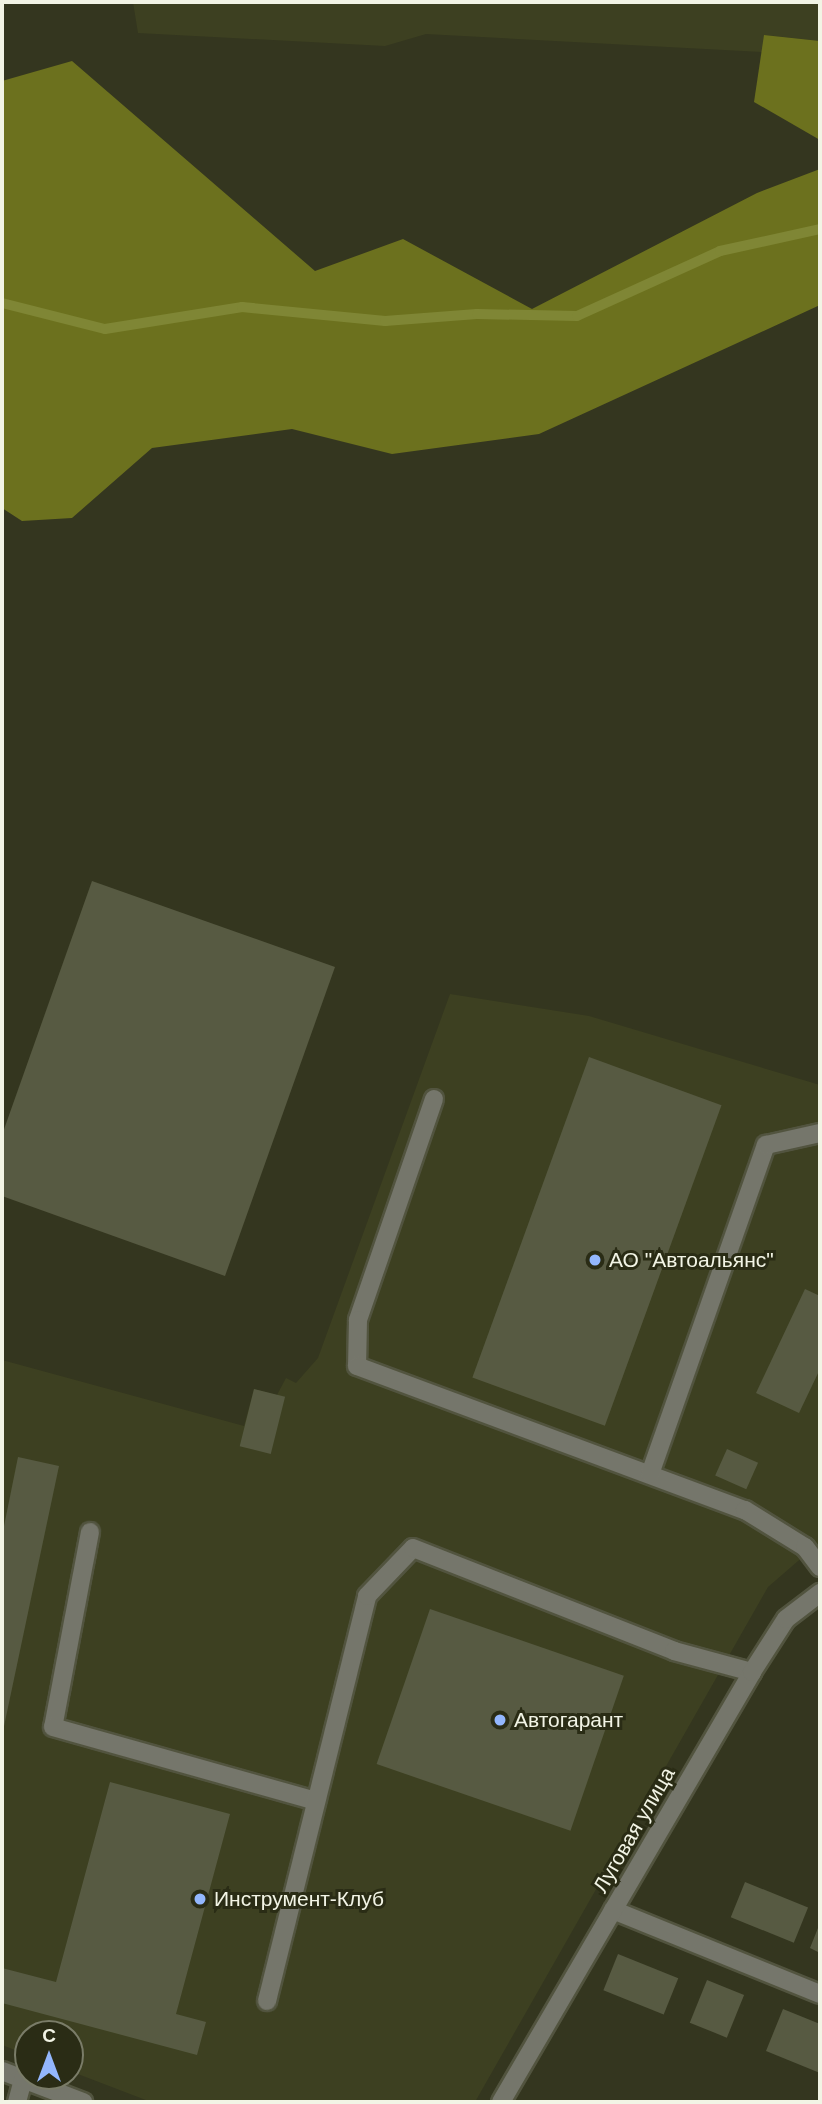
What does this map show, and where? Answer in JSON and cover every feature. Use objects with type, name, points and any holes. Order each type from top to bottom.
[{"type":"street","points":[[434,1099],[358,1320],[357,1366],[745,1510],[805,1547],[820,1567]]},
{"type":"street","points":[[650,1474],[766,1145],[820,1133]]},
{"type":"street","points":[[90,1532],[53,1727],[316,1801]]},
{"type":"street","points":[[267,2001],[367,1597],[413,1548],[674,1651],[752,1672]]},
{"type":"street","name":"Луговая улица","points":[[500,2102],[752,1672],[786,1619],[820,1593]]},
{"type":"street","points":[[613,1910],[820,1994]]},
{"type":"street","points":[[52,2090],[83,2102]]},
{"type":"shaded area","points":[[133,2],[820,2],[820,41],[765,35],[762,52],[426,34],[385,46],[138,33]]},
{"type":"shaded area","points":[[450,994],[589,1016],[820,1085],[820,1542],[768,1587],[475,2102],[151,2102],[84,2076],[84,2020],[14,2020],[14,2050],[2,2045],[2,1360],[244,1426],[254,1389],[277,1395],[286,1378],[296,1383],[318,1358]]},
{"type":"green space","points":[[764,35],[820,41],[820,140],[754,102]]},
{"type":"green space","points":[[72,61],[315,271],[403,239],[532,309],[757,193],[820,169],[820,305],[539,434],[392,454],[292,429],[152,448],[72,518],[22,521],[2,508],[2,81]]},
{"type":"building","points":[[92,881],[335,967],[225,1276],[2,1196],[2,1135]]},
{"type":"building","points":[[589,1057],[721,1105],[605,1426],[472,1377]]},
{"type":"building","points":[[805,1289],[820,1296],[820,1369],[799,1413],[756,1393]]},
{"type":"building","points":[[254,1389],[285,1397],[271,1454],[240,1446]]},
{"type":"building","points":[[727,1449],[758,1463],[746,1489],[715,1475]]},
{"type":"building","points":[[18,1457],[59,1466],[3,1731],[2,1536]]},
{"type":"building","points":[[430,1609],[624,1676],[570,1831],[377,1764]]},
{"type":"building","points":[[110,1782],[230,1814],[176,2014],[206,2022],[197,2055],[84,2025],[84,2020],[66,2020],[2,2003],[2,1968],[56,1982]]},
{"type":"building","points":[[745,1882],[808,1907],[794,1943],[731,1917]]},
{"type":"building","points":[[820,1923],[820,1953],[810,1948]]},
{"type":"building","points":[[618,1954],[678,1978],[664,2015],[603,1990]]},
{"type":"building","points":[[707,1980],[744,1995],[727,2038],[690,2023]]},
{"type":"building","points":[[783,2009],[820,2024],[820,2073],[766,2051]]},
{"type":"waterway","points":[[2,303],[105,329],[242,307],[385,321],[477,314],[577,316],[720,251],[820,229]]},
{"type":"place","name":"АО \"Автоальянс\"","points":[[595,1260]]},
{"type":"place","name":"Автогарант","points":[[500,1720]]},
{"type":"place","name":"Инструмент-Клуб","points":[[200,1899]]}]
